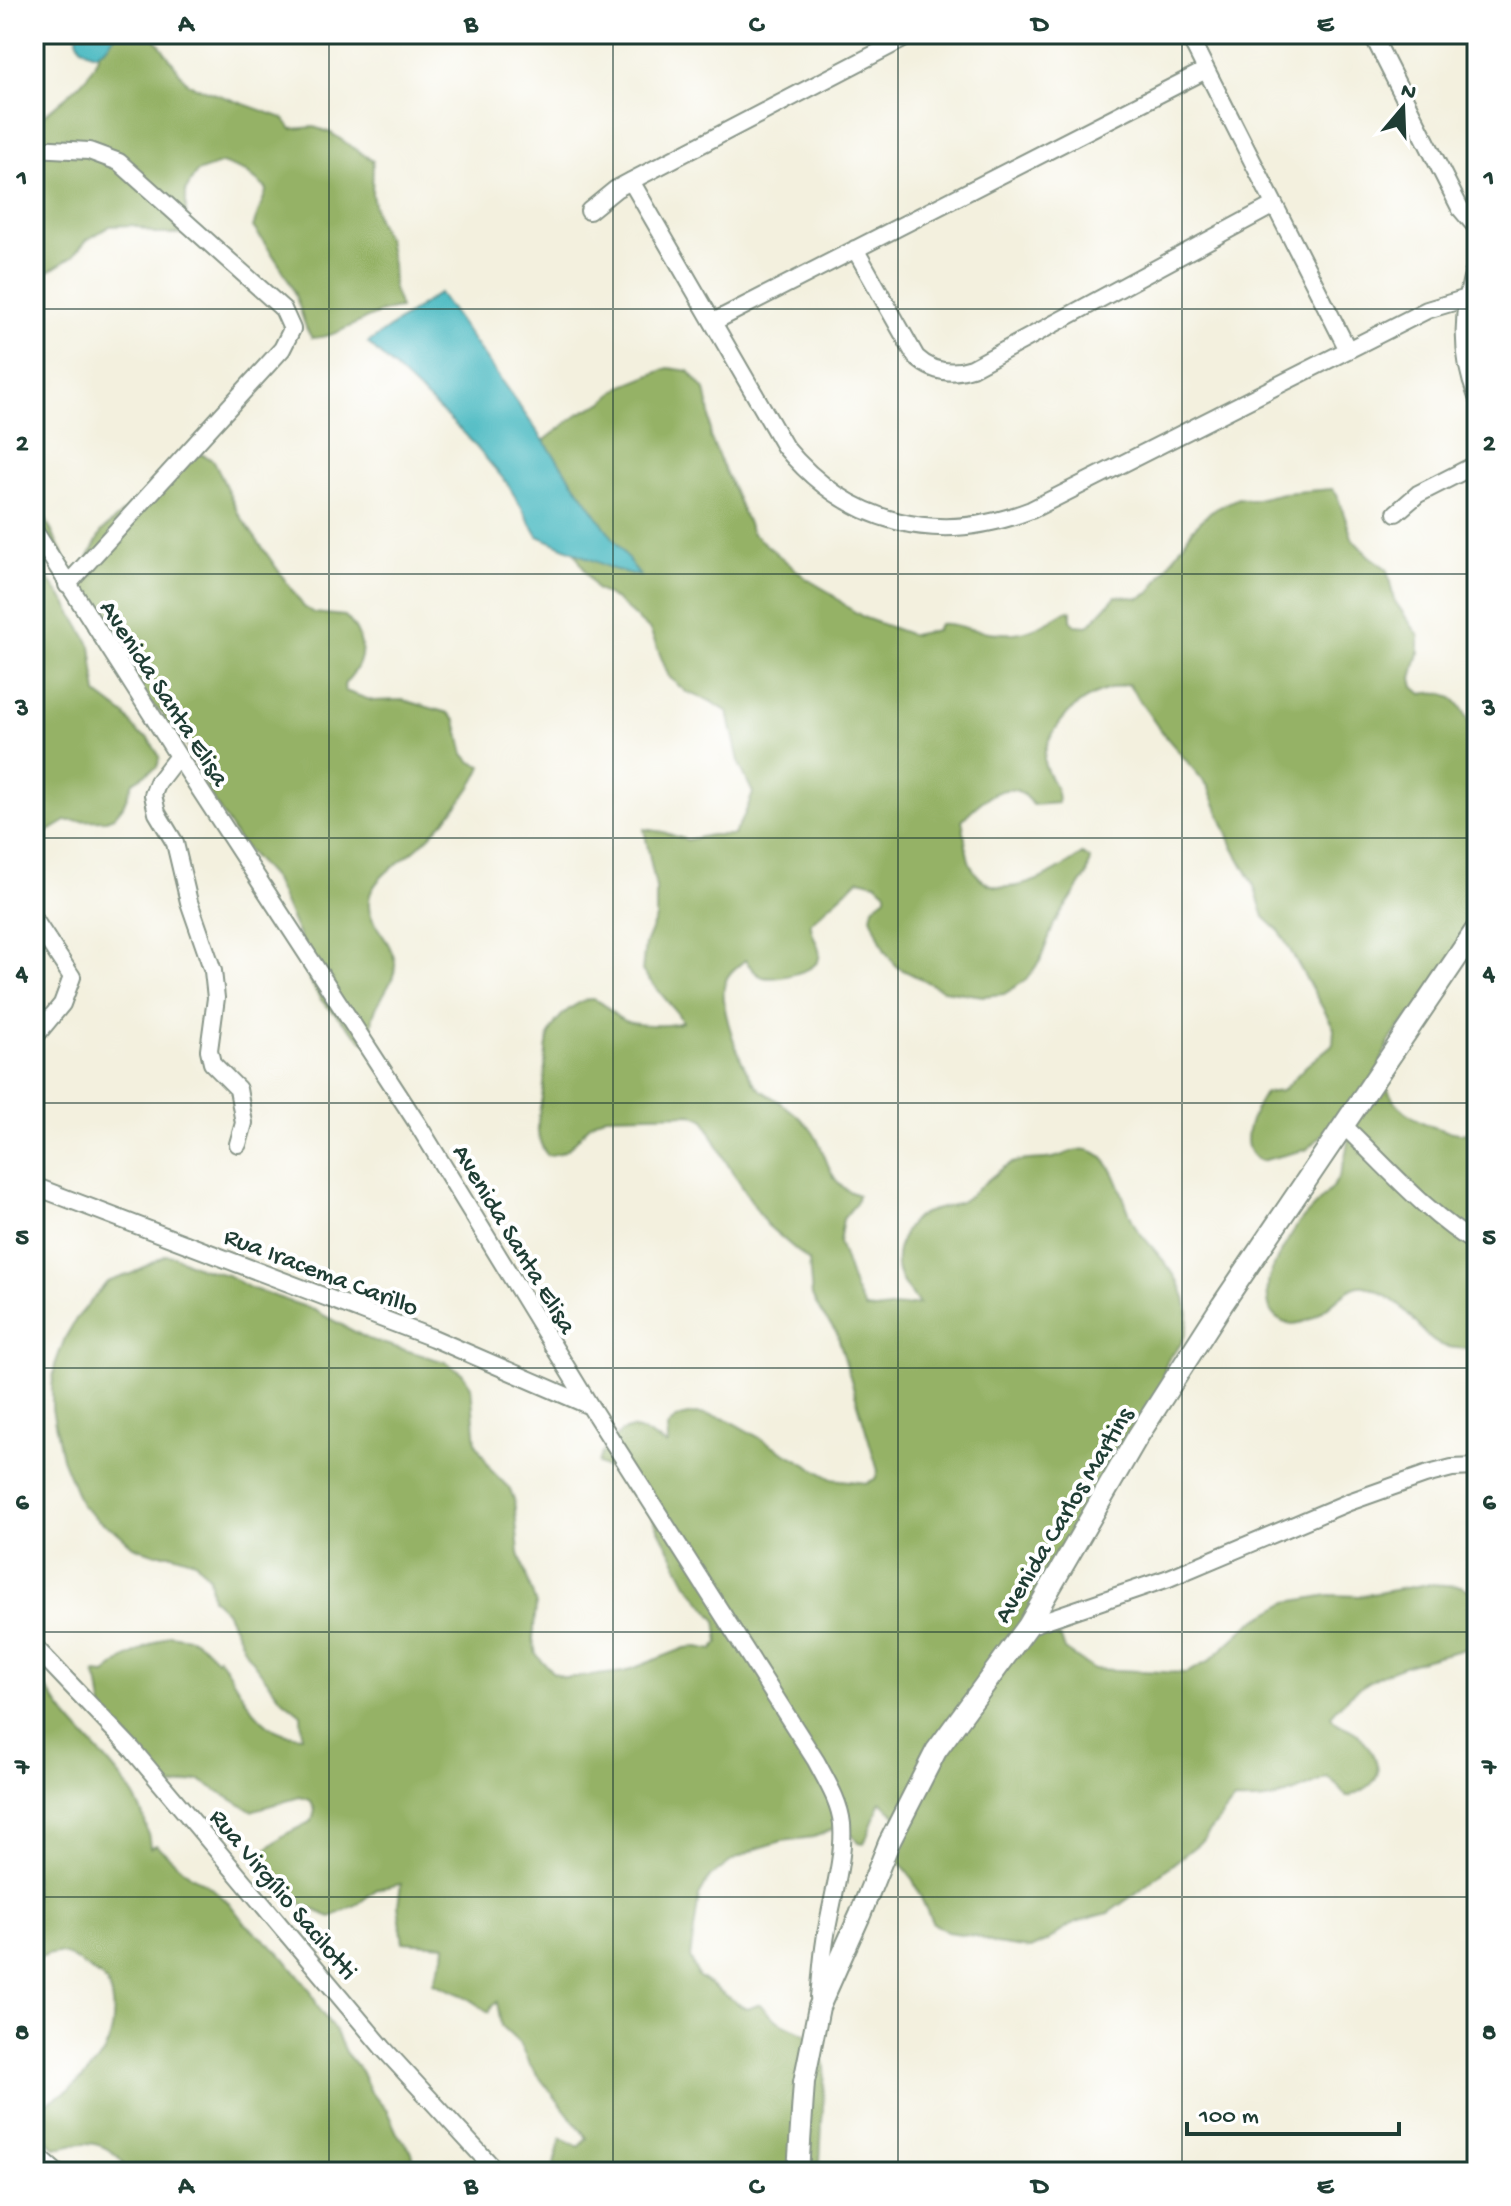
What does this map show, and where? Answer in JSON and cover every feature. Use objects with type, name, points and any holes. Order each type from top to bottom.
[{"type":"street","points":[[853,65],[888,34]]},
{"type":"street","points":[[589,211],[616,189],[913,34]]},
{"type":"street","points":[[1188,34],[1348,350]]},
{"type":"street","points":[[1372,34],[1460,208],[1477,228]]},
{"type":"street","points":[[713,322],[1206,70]]},
{"type":"street","points":[[34,148],[89,151],[119,162],[283,309],[292,329],[282,349],[67,585]]},
{"type":"street","points":[[631,181],[785,447],[812,476],[843,499],[896,521],[935,528],[994,523],[1031,510],[1427,310],[1467,298]]},
{"type":"street","points":[[855,249],[916,357],[936,370],[954,372],[972,368],[1274,205]]},
{"type":"street","points":[[1477,261],[1467,298],[1464,340],[1471,382],[1477,397]]},
{"type":"street","points":[[1396,513],[1418,494],[1477,464]]},
{"type":"street","name":"Avenida Santa Elisa","points":[[34,530],[417,1123],[590,1406],[816,1761],[829,1786],[842,1824],[824,1943],[819,2007]]},
{"type":"street","points":[[178,756],[158,782],[153,795],[157,813],[175,843],[189,902],[213,971],[216,998],[209,1050],[212,1063],[238,1089],[244,1123],[238,1144]]},
{"type":"street","points":[[34,919],[72,977],[62,1004],[34,1038]]},
{"type":"street","name":"Avenida Carlos Martins","points":[[798,2172],[804,2082],[819,2007],[889,1843],[936,1751],[1028,1626],[1155,1410],[1222,1305],[1477,928]]},
{"type":"street","points":[[1344,1126],[1417,1196],[1463,1236],[1477,1244]]},
{"type":"street","name":"Rua Iracema Carillo","points":[[34,1186],[433,1338],[590,1406]]},
{"type":"street","points":[[1028,1626],[1169,1578],[1349,1502],[1425,1475],[1452,1468],[1477,1467]]},
{"type":"street","name":"Rua Virgílio Sacilotti","points":[[34,1646],[132,1749],[383,2048],[497,2172]]},
{"type":"street","points":[[34,2153],[56,2172]]},
{"type":"green space","points":[[102,34],[152,34],[188,84],[283,118],[292,129],[314,127],[331,133],[373,161],[372,195],[377,219],[387,240],[393,287],[400,308],[377,314],[323,337],[312,338],[290,283],[253,227],[267,189],[246,172],[222,163],[197,172],[186,190],[183,234],[157,234],[133,225],[110,226],[87,240],[72,257],[34,277],[34,184],[37,182],[34,178],[34,125],[87,76],[100,50]]},
{"type":"green space","points":[[668,368],[689,371],[705,390],[710,414],[710,437],[752,533],[807,579],[847,607],[865,618],[912,635],[936,630],[939,624],[1000,633],[1022,632],[1068,610],[1075,625],[1088,626],[1116,596],[1140,598],[1150,593],[1193,529],[1211,511],[1238,498],[1252,500],[1283,493],[1332,489],[1353,540],[1387,569],[1394,600],[1419,636],[1419,653],[1412,678],[1414,687],[1422,694],[1435,692],[1453,698],[1465,713],[1477,743],[1477,948],[1457,963],[1398,1029],[1388,1044],[1380,1066],[1391,1096],[1411,1115],[1436,1128],[1477,1134],[1477,1350],[1436,1343],[1395,1302],[1377,1290],[1364,1286],[1349,1291],[1313,1318],[1302,1322],[1284,1322],[1270,1310],[1268,1291],[1272,1271],[1299,1223],[1339,1177],[1350,1129],[1339,1117],[1308,1149],[1261,1161],[1248,1148],[1248,1129],[1265,1093],[1282,1091],[1333,1044],[1334,1028],[1280,932],[1264,917],[1253,883],[1233,847],[1208,786],[1160,730],[1128,684],[1084,700],[1068,713],[1053,733],[1044,762],[1058,803],[1033,805],[1018,791],[1002,790],[987,798],[962,820],[970,863],[980,878],[992,885],[1023,885],[1055,871],[1082,854],[1090,859],[1087,875],[1054,924],[1040,961],[1026,980],[1004,994],[983,996],[943,990],[897,967],[885,951],[871,917],[873,907],[886,897],[886,892],[876,883],[859,879],[811,922],[819,958],[811,967],[769,978],[755,972],[745,960],[726,979],[724,993],[728,1021],[738,1052],[751,1077],[760,1089],[806,1123],[833,1176],[847,1190],[858,1195],[856,1203],[843,1219],[839,1242],[855,1290],[865,1309],[919,1304],[903,1282],[897,1263],[902,1238],[916,1218],[962,1201],[1010,1164],[1083,1150],[1094,1152],[1110,1166],[1138,1230],[1180,1285],[1188,1311],[1184,1338],[1167,1362],[1165,1379],[1133,1425],[1025,1617],[1039,1629],[1061,1638],[1065,1650],[1093,1669],[1186,1673],[1208,1662],[1252,1622],[1288,1602],[1329,1595],[1360,1596],[1428,1584],[1461,1586],[1477,1594],[1477,1646],[1417,1662],[1378,1677],[1344,1700],[1331,1716],[1359,1736],[1368,1747],[1378,1772],[1372,1784],[1348,1797],[1327,1778],[1282,1796],[1234,1801],[1203,1840],[1135,1894],[1108,1913],[1076,1922],[1030,1949],[947,1932],[932,1922],[913,1880],[892,1852],[897,1817],[881,1801],[864,1844],[858,1843],[847,1828],[838,1827],[814,1837],[782,1841],[756,1849],[733,1860],[710,1877],[699,1896],[690,1957],[698,1976],[743,2007],[748,2009],[760,2004],[781,2022],[819,2041],[825,2067],[820,2161],[823,2172],[640,2172],[630,2165],[627,2172],[552,2172],[561,2138],[579,2147],[587,2138],[529,2064],[519,2043],[501,2026],[497,2002],[489,2012],[464,1996],[433,1983],[445,1945],[403,1942],[398,1905],[401,1884],[377,1889],[358,1904],[331,1917],[294,1899],[265,1873],[250,1849],[259,1855],[284,1835],[312,1821],[315,1810],[310,1800],[300,1797],[251,1811],[200,1780],[170,1788],[103,1710],[95,1673],[105,1674],[124,1659],[169,1635],[190,1638],[217,1660],[218,1657],[246,1701],[263,1721],[283,1733],[302,1736],[301,1714],[280,1697],[247,1654],[226,1611],[212,1598],[209,1577],[195,1561],[133,1546],[81,1505],[62,1458],[52,1409],[55,1365],[76,1319],[107,1282],[133,1273],[166,1255],[227,1275],[250,1288],[312,1309],[368,1339],[445,1362],[462,1373],[471,1386],[476,1443],[491,1470],[509,1488],[514,1499],[519,1553],[536,1605],[533,1639],[536,1654],[552,1672],[564,1677],[624,1672],[685,1648],[713,1650],[719,1642],[716,1620],[687,1583],[648,1509],[626,1489],[620,1474],[598,1464],[603,1452],[618,1434],[625,1430],[638,1430],[666,1445],[667,1428],[679,1418],[695,1414],[712,1416],[728,1420],[832,1479],[867,1483],[875,1479],[878,1471],[837,1333],[812,1296],[809,1261],[766,1224],[725,1160],[704,1119],[692,1114],[606,1116],[588,1127],[569,1148],[556,1154],[547,1155],[539,1138],[538,1121],[549,1035],[568,1010],[590,999],[599,1001],[617,1017],[634,1023],[669,1025],[682,1022],[642,971],[645,944],[656,918],[656,888],[644,829],[687,840],[733,835],[753,793],[740,766],[728,712],[686,692],[669,677],[650,630],[616,600],[596,589],[549,509],[537,446],[621,387]]},
{"type":"green space","points":[[201,454],[214,461],[238,513],[304,607],[314,613],[345,616],[353,626],[361,643],[361,656],[344,685],[345,691],[373,701],[403,700],[448,713],[456,721],[464,754],[471,762],[482,766],[471,788],[454,810],[417,848],[384,875],[370,895],[370,913],[395,962],[391,982],[374,1013],[371,1043],[363,1041],[321,1000],[308,978],[300,938],[274,880],[239,841],[210,795],[188,746],[164,722],[164,715],[133,688],[84,605],[77,580],[102,531],[175,467]]},
{"type":"green space","points":[[34,497],[63,555],[49,542],[34,519]]},
{"type":"green space","points":[[34,560],[66,603],[91,646],[97,694],[125,715],[139,734],[148,738],[160,757],[157,767],[133,782],[123,806],[114,817],[66,821],[34,840]]},
{"type":"green space","points":[[34,1674],[132,1793],[147,1828],[150,1848],[156,1845],[229,1903],[244,1922],[279,1952],[310,1990],[345,2052],[361,2071],[371,2092],[387,2111],[397,2133],[412,2152],[416,2172],[127,2172],[122,2161],[107,2148],[83,2143],[55,2148],[43,2134],[35,2119],[37,2107],[81,2080],[93,2067],[110,2038],[113,2022],[110,1992],[100,1976],[60,1953],[34,1961]]},
{"type":"water","points":[[77,34],[116,34],[106,47],[95,54],[82,47]]},
{"type":"water","points":[[439,293],[640,576],[613,569],[538,536],[507,483],[466,435],[368,343]]}]
